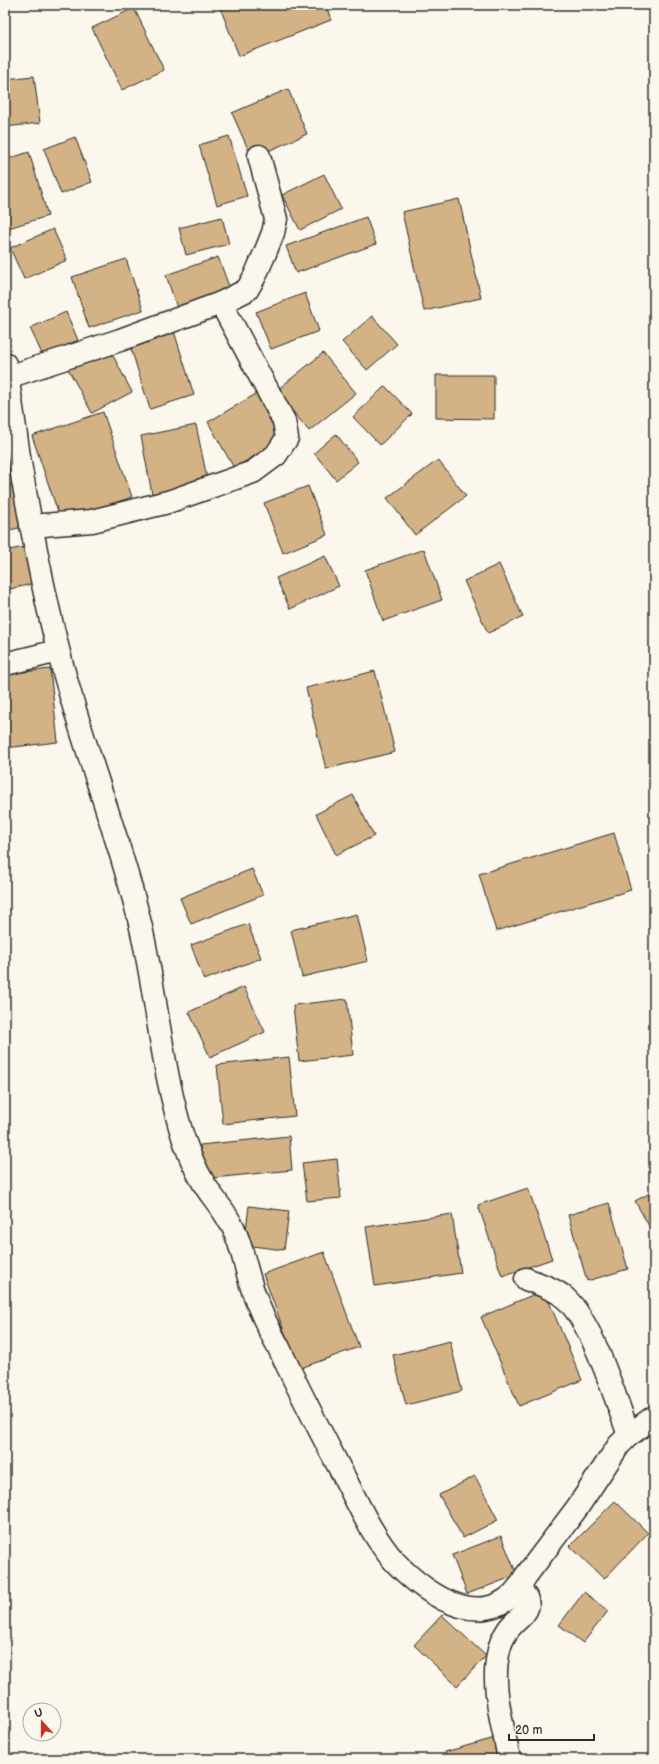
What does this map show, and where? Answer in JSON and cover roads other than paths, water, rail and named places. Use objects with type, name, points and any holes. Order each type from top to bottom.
[{"type":"street","points":[[259,156],[276,219],[273,233],[255,276],[247,290],[221,303],[120,340],[6,370],[31,526],[58,651],[71,698],[126,868],[139,919],[166,1064],[184,1138],[200,1176],[212,1196],[223,1209],[232,1226],[239,1242],[257,1303],[290,1374],[365,1518],[396,1562],[435,1595],[453,1604],[471,1609],[495,1606],[514,1594],[577,1508],[610,1457],[629,1434],[654,1417]]},
{"type":"street","points":[[31,526],[92,521],[168,502],[253,472],[276,455],[287,438],[284,421],[221,303]]},
{"type":"street","points":[[5,664],[58,651]]},
{"type":"street","points":[[526,1279],[549,1288],[564,1297],[575,1309],[593,1342],[629,1434]]},
{"type":"street","points":[[509,1759],[495,1680],[499,1649],[508,1630],[522,1617],[527,1608],[526,1595],[519,1588]]}]
